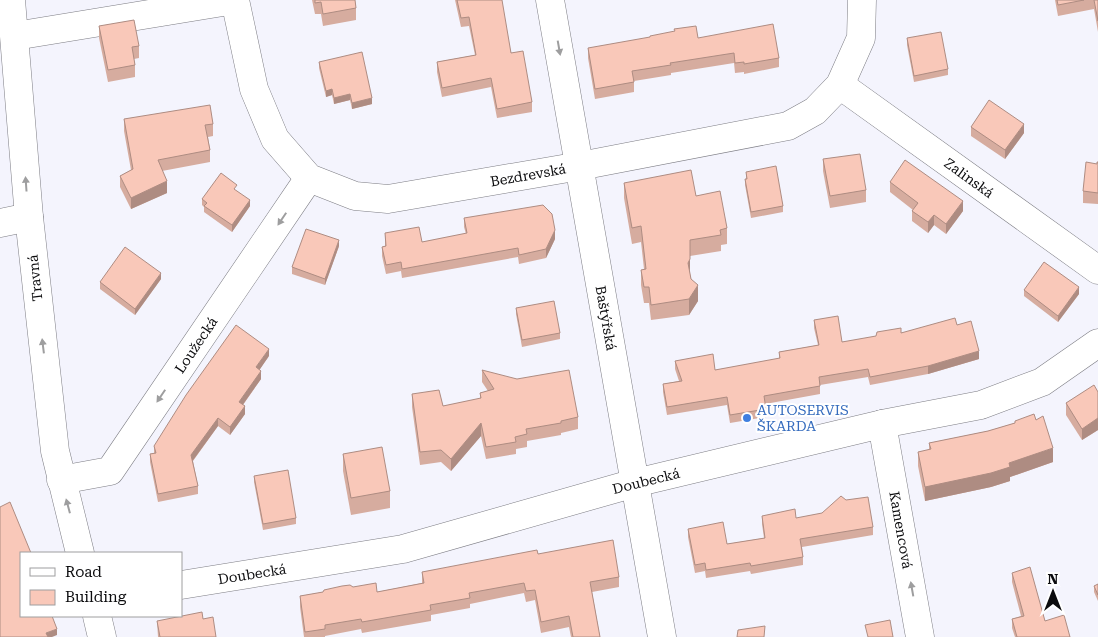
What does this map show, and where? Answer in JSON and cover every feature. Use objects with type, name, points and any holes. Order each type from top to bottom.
[{"type":"street","name":"Travná","points":[[11,0],[28,217],[55,451],[80,552]]},
{"type":"street","points":[[15,36],[235,0]]},
{"type":"street","name":"Bezdrevská","points":[[235,0],[254,90],[275,139],[310,178],[355,196],[388,199],[580,166],[788,126],[815,111],[840,85],[861,38],[862,0]]},
{"type":"street","name":"Baštýřská","points":[[550,0],[662,637]]},
{"type":"street","name":"Zalinská","points":[[840,85],[1098,270]]},
{"type":"street","name":"Loužecká","points":[[61,480],[110,471],[310,178]]},
{"type":"street","points":[[0,223],[28,217]]},
{"type":"street","name":"Doubecká","points":[[182,586],[403,549],[635,483],[882,424],[982,404],[1042,382],[1098,343]]},
{"type":"street","name":"Kamencová","points":[[882,424],[920,637]]},
{"type":"street","points":[[96,617],[102,637]]},
{"type":"building","points":[[315,0],[355,0],[356,8],[323,14],[321,2],[315,3]]},
{"type":"building","points":[[457,0],[502,0],[511,53],[523,51],[532,102],[497,109],[491,78],[442,88],[437,62],[476,55],[469,17],[461,18]]},
{"type":"building","points":[[1057,0],[1084,0],[1058,5]]},
{"type":"building","points":[[1094,0],[1098,0],[1098,21]]},
{"type":"building","points":[[134,20],[139,46],[132,47],[135,65],[108,70],[99,26]]},
{"type":"building","points":[[773,24],[779,58],[744,64],[744,62],[735,63],[734,53],[670,63],[671,65],[632,71],[634,82],[595,89],[588,48],[650,37],[675,31],[674,29],[696,26],[698,38]]},
{"type":"building","points":[[941,32],[948,69],[914,76],[907,38]]},
{"type":"building","points":[[362,52],[372,98],[352,103],[350,94],[334,98],[332,89],[326,91],[319,62]]},
{"type":"building","points":[[989,100],[1024,124],[1005,150],[971,127]]},
{"type":"building","points":[[210,105],[213,124],[205,125],[210,150],[158,160],[167,181],[131,198],[120,176],[133,169],[124,119]]},
{"type":"building","points":[[860,154],[866,190],[830,196],[823,159]]},
{"type":"building","points":[[905,160],[963,201],[946,224],[934,215],[928,222],[912,211],[918,203],[890,182]]},
{"type":"building","points":[[1086,162],[1097,164],[1098,162],[1098,193],[1083,191]]},
{"type":"building","points":[[776,166],[783,206],[751,212],[745,179],[747,179],[746,172]]},
{"type":"building","points":[[691,170],[696,196],[720,191],[727,228],[720,230],[721,235],[690,240],[690,259],[688,263],[691,279],[698,285],[689,299],[651,305],[649,287],[644,287],[641,270],[646,269],[641,226],[632,228],[624,183]]},
{"type":"building","points":[[221,173],[237,185],[234,189],[250,200],[232,225],[204,206],[207,203],[202,199]]},
{"type":"building","points":[[543,205],[552,214],[555,230],[546,249],[519,255],[518,248],[402,269],[401,262],[386,265],[382,247],[386,246],[385,233],[419,227],[422,242],[467,233],[464,218]]},
{"type":"building","points":[[306,229],[339,240],[325,279],[292,267]]},
{"type":"building","points":[[125,247],[161,273],[135,309],[100,282]]},
{"type":"building","points":[[1044,262],[1079,287],[1058,316],[1024,290]]},
{"type":"building","points":[[554,301],[560,333],[522,340],[516,308]]},
{"type":"building","points":[[838,316],[842,342],[876,336],[877,332],[901,328],[901,333],[955,318],[957,325],[971,321],[979,351],[928,366],[870,377],[868,369],[819,377],[820,386],[764,396],[766,409],[730,415],[727,397],[667,407],[663,384],[682,381],[675,361],[713,354],[715,370],[780,358],[779,352],[819,345],[814,320]]},
{"type":"building","points":[[236,325],[269,349],[256,367],[261,371],[239,402],[245,406],[230,427],[218,418],[191,455],[198,486],[158,494],[150,454],[156,453],[154,446],[186,395]]},
{"type":"building","points":[[482,370],[517,379],[569,370],[578,417],[561,421],[561,423],[526,429],[527,434],[515,437],[516,442],[486,447],[481,423],[451,459],[441,450],[420,452],[412,394],[439,390],[443,406],[481,398],[480,393],[494,389]]},
{"type":"building","points":[[1094,385],[1098,392],[1098,418],[1082,429],[1066,403]]},
{"type":"building","points":[[1034,414],[1036,420],[1043,416],[1053,448],[1009,463],[1010,467],[991,473],[925,487],[918,452],[931,449],[929,443],[988,431],[1015,423],[1015,421]]},
{"type":"building","points":[[382,447],[390,491],[351,498],[343,454]]},
{"type":"building","points":[[288,470],[296,518],[263,524],[254,476]]},
{"type":"building","points":[[841,496],[846,500],[868,497],[873,527],[800,539],[803,557],[751,566],[750,563],[706,570],[705,563],[695,565],[688,529],[723,522],[727,544],[765,538],[762,516],[795,509],[796,518],[822,513]]},
{"type":"building","points":[[10,502],[31,552],[20,552],[20,617],[52,617],[57,629],[46,633],[48,637],[0,637],[0,507]]},
{"type":"building","points":[[613,540],[619,577],[590,582],[600,637],[573,637],[569,616],[541,622],[535,590],[526,591],[524,583],[469,593],[470,598],[430,605],[431,610],[362,622],[361,619],[325,625],[325,629],[305,632],[300,596],[342,586],[350,585],[353,587],[376,583],[377,592],[424,583],[422,572],[537,550],[538,554]]},
{"type":"building","points":[[1030,567],[1045,621],[1064,615],[1070,637],[1017,637],[1012,619],[1024,616],[1012,573]]},
{"type":"building","points":[[1098,584],[1098,595],[1094,586]]},
{"type":"building","points":[[202,612],[203,619],[213,617],[216,637],[160,637],[157,621]]},
{"type":"building","points":[[890,620],[893,637],[868,637],[865,625]]},
{"type":"building","points":[[765,626],[764,637],[737,637],[738,630]]},
{"type":"place","name":"AUTOSERVIS ŠKARDA","points":[[747,418]]}]
